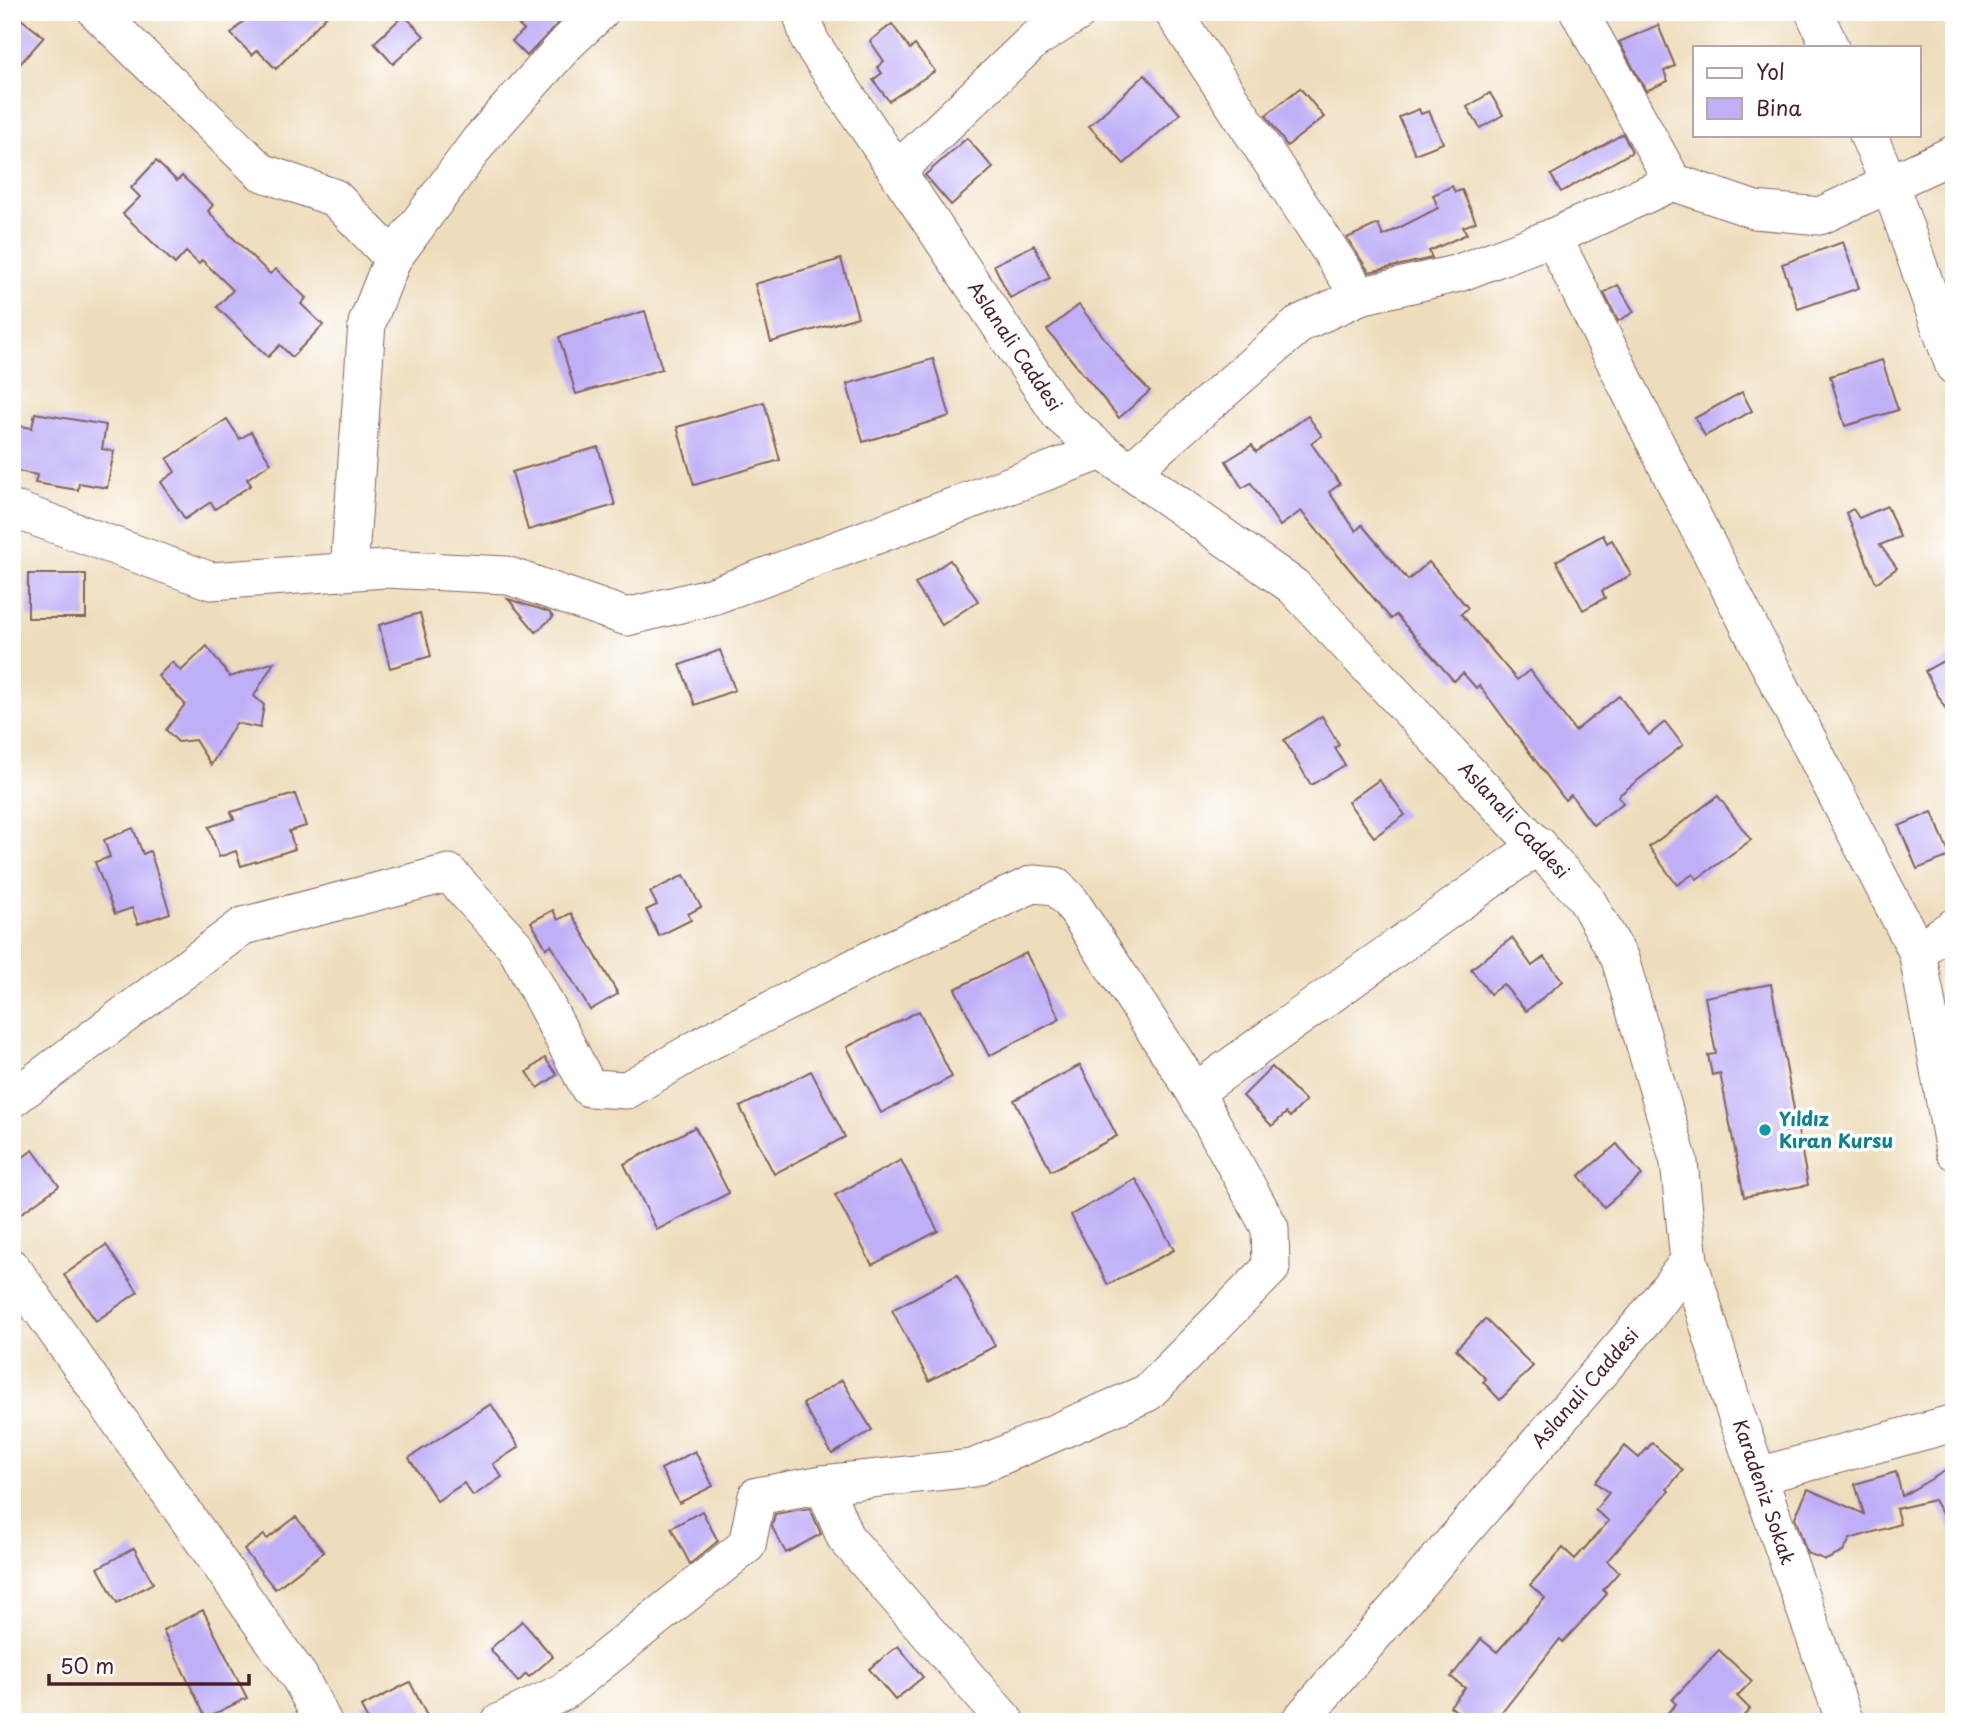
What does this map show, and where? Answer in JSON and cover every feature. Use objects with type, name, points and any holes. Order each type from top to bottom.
[{"type":"street","points":[[97,12],[261,172],[335,198],[393,258]]},
{"type":"street","points":[[349,571],[367,323],[393,258],[480,140],[568,42],[600,12]]},
{"type":"street","name":"Aslanali Caddesi","points":[[800,12],[810,41],[1060,415],[1293,586],[1585,897],[1620,959],[1679,1162],[1689,1261],[1645,1319],[1299,1722]]},
{"type":"street","points":[[898,170],[1034,40],[1079,12]]},
{"type":"street","points":[[1173,12],[1360,296]]},
{"type":"street","points":[[1579,12],[1673,182],[1755,210],[1820,216],[1954,154]]},
{"type":"street","points":[[1814,12],[1830,46]]},
{"type":"street","points":[[1868,136],[1890,185],[1954,366]]},
{"type":"street","points":[[12,512],[18,511],[211,581],[386,569],[506,575],[627,617],[713,596],[1118,460],[1301,323],[1360,296],[1459,273],[1553,237],[1673,182]]},
{"type":"street","points":[[1553,237],[1679,490],[1917,951],[1954,1151]]},
{"type":"street","points":[[1195,1092],[1539,845]]},
{"type":"street","points":[[12,1099],[243,926],[449,873],[515,946],[589,1088],[627,1090],[710,1041],[862,964],[1034,884],[1056,886],[1071,902],[1195,1092],[1270,1228],[1271,1268],[1147,1393],[972,1468],[823,1484],[757,1496],[747,1545],[563,1692],[500,1722]]},
{"type":"street","points":[[1917,951],[1954,927]]},
{"type":"street","name":"Karadeniz Sokak","points":[[1689,1261],[1758,1476],[1845,1722]]},
{"type":"street","points":[[12,1268],[300,1678],[324,1722]]},
{"type":"street","points":[[1758,1476],[1954,1423]]},
{"type":"street","points":[[823,1484],[845,1537],[1006,1722]]},
{"type":"building","points":[[12,12],[44,37],[12,73]]},
{"type":"building","points":[[252,12],[330,12],[276,69],[257,50],[252,55],[231,34]]},
{"type":"building","points":[[534,12],[562,12],[565,16],[527,56],[512,41],[524,30],[519,26]]},
{"type":"building","points":[[404,15],[424,36],[393,64],[374,43]]},
{"type":"building","points":[[892,24],[910,49],[915,45],[935,71],[889,101],[873,80],[882,73],[877,67],[884,61],[870,41]]},
{"type":"building","points":[[1658,25],[1675,66],[1664,71],[1668,81],[1646,91],[1619,42]]},
{"type":"building","points":[[1145,75],[1180,114],[1124,164],[1089,126]]},
{"type":"building","points":[[1300,88],[1324,117],[1287,146],[1266,115]]},
{"type":"building","points":[[1490,93],[1503,115],[1480,128],[1467,107]]},
{"type":"building","points":[[1419,109],[1421,114],[1429,111],[1443,143],[1415,154],[1399,117]]},
{"type":"building","points":[[1623,134],[1632,152],[1561,192],[1551,175]]},
{"type":"building","points":[[967,138],[993,168],[951,205],[925,175]]},
{"type":"building","points":[[156,161],[177,181],[182,176],[213,205],[208,211],[270,274],[276,269],[306,298],[301,304],[323,325],[292,357],[280,345],[268,357],[217,307],[233,290],[202,260],[199,264],[186,252],[175,264],[123,214],[140,197],[131,188]]},
{"type":"building","points":[[1452,186],[1455,192],[1462,190],[1476,222],[1463,227],[1467,234],[1429,251],[1432,258],[1369,272],[1347,238],[1378,224],[1383,236],[1438,208],[1433,195]]},
{"type":"building","points":[[1843,242],[1859,288],[1798,309],[1782,264]]},
{"type":"building","points":[[1034,245],[1050,278],[1010,298],[994,265]]},
{"type":"building","points":[[841,259],[858,317],[771,342],[755,284]]},
{"type":"building","points":[[1618,285],[1634,312],[1618,321],[1604,293]]},
{"type":"building","points":[[1079,305],[1129,370],[1150,391],[1119,418],[1047,330]]},
{"type":"building","points":[[645,311],[662,369],[576,394],[559,337]]},
{"type":"building","points":[[933,359],[950,416],[863,442],[847,384]]},
{"type":"building","points":[[1882,360],[1898,410],[1845,426],[1830,376]]},
{"type":"building","points":[[1742,392],[1752,411],[1705,436],[1695,418]]},
{"type":"building","points":[[764,402],[780,460],[694,485],[677,427]]},
{"type":"building","points":[[35,413],[106,425],[102,449],[114,451],[107,488],[79,483],[78,490],[35,483],[37,475],[12,470],[15,425],[32,428]]},
{"type":"building","points":[[1308,416],[1322,436],[1311,443],[1340,484],[1329,492],[1356,531],[1362,525],[1408,580],[1429,562],[1468,608],[1461,614],[1517,680],[1530,670],[1575,731],[1619,696],[1649,735],[1665,722],[1683,745],[1618,796],[1623,803],[1593,825],[1571,795],[1565,800],[1479,685],[1476,688],[1463,673],[1454,681],[1396,615],[1391,619],[1301,511],[1280,526],[1251,483],[1242,488],[1226,461],[1252,445],[1256,452]]},
{"type":"building","points":[[227,419],[240,439],[251,432],[271,463],[247,479],[251,485],[215,509],[211,502],[185,519],[161,482],[175,472],[167,459]]},
{"type":"building","points":[[598,447],[615,505],[528,530],[512,472]]},
{"type":"building","points":[[1887,506],[1900,537],[1880,545],[1897,568],[1876,583],[1846,513],[1853,509],[1859,518]]},
{"type":"building","points":[[1603,535],[1607,543],[1612,540],[1631,575],[1602,591],[1605,598],[1583,610],[1556,561]]},
{"type":"building","points":[[950,560],[978,601],[942,625],[915,584]]},
{"type":"building","points":[[28,574],[86,574],[86,618],[28,618]]},
{"type":"building","points":[[508,599],[549,612],[553,617],[536,632]]},
{"type":"building","points":[[420,613],[431,656],[390,668],[379,625]]},
{"type":"building","points":[[207,646],[230,677],[274,662],[254,696],[264,705],[260,728],[236,723],[211,765],[195,740],[178,742],[166,730],[185,704],[158,676],[172,662],[181,671]]},
{"type":"building","points":[[720,650],[735,690],[695,705],[680,665]]},
{"type":"building","points":[[1954,655],[1954,725],[1925,671]]},
{"type":"building","points":[[1322,716],[1339,745],[1335,748],[1345,765],[1311,785],[1284,740]]},
{"type":"building","points":[[1379,780],[1405,815],[1374,837],[1348,802]]},
{"type":"building","points":[[295,794],[306,826],[289,831],[295,849],[241,866],[236,851],[219,857],[209,827],[234,819],[231,812]]},
{"type":"building","points":[[1718,796],[1751,840],[1697,879],[1693,874],[1677,885],[1649,847]]},
{"type":"building","points":[[1932,812],[1950,856],[1917,869],[1899,826]]},
{"type":"building","points":[[133,828],[143,854],[150,851],[170,913],[138,924],[132,908],[115,914],[95,862],[110,857],[104,840]]},
{"type":"building","points":[[684,875],[701,907],[688,914],[691,920],[659,936],[646,910],[657,905],[650,892]]},
{"type":"building","points":[[553,910],[558,920],[571,913],[618,994],[590,1010],[551,945],[546,948],[531,922]]},
{"type":"building","points":[[1512,938],[1532,966],[1544,957],[1563,981],[1526,1011],[1503,984],[1490,994],[1471,969]]},
{"type":"building","points":[[1026,953],[1060,1019],[989,1056],[955,989]]},
{"type":"building","name":"Yıldız Kıran Kursu","points":[[1771,984],[1808,1185],[1744,1197],[1720,1073],[1712,1075],[1708,1055],[1716,1054],[1705,997]]},
{"type":"building","points":[[919,1011],[952,1077],[881,1113],[847,1047]]},
{"type":"building","points":[[545,1058],[557,1075],[538,1088],[527,1072]]},
{"type":"building","points":[[1080,1065],[1117,1136],[1051,1171],[1014,1100]]},
{"type":"building","points":[[1272,1067],[1306,1101],[1290,1117],[1286,1113],[1272,1126],[1243,1096]]},
{"type":"building","points":[[811,1071],[845,1137],[774,1174],[740,1107]]},
{"type":"building","points":[[695,1127],[729,1193],[657,1230],[624,1164]]},
{"type":"building","points":[[1617,1144],[1642,1175],[1604,1207],[1579,1176]]},
{"type":"building","points":[[33,1150],[59,1186],[12,1220],[12,1165]]},
{"type":"building","points":[[901,1160],[938,1231],[872,1265],[835,1195]]},
{"type":"building","points":[[1136,1179],[1174,1250],[1108,1285],[1071,1215]]},
{"type":"building","points":[[106,1245],[138,1292],[96,1321],[64,1275]]},
{"type":"building","points":[[957,1275],[995,1346],[929,1381],[892,1310]]},
{"type":"building","points":[[1485,1319],[1533,1366],[1500,1400],[1483,1382],[1486,1379],[1456,1349]]},
{"type":"building","points":[[842,1380],[872,1430],[832,1454],[803,1404]]},
{"type":"building","points":[[491,1404],[519,1447],[493,1464],[502,1477],[473,1496],[464,1483],[437,1501],[409,1458]]},
{"type":"building","points":[[1652,1443],[1683,1470],[1667,1489],[1669,1491],[1607,1561],[1619,1572],[1603,1590],[1607,1594],[1563,1642],[1560,1639],[1500,1715],[1497,1713],[1490,1722],[1470,1722],[1450,1706],[1465,1688],[1451,1677],[1481,1639],[1497,1652],[1545,1598],[1530,1585],[1563,1548],[1575,1559],[1609,1521],[1595,1510],[1609,1493],[1595,1482],[1625,1446],[1639,1458]]},
{"type":"building","points":[[695,1451],[713,1486],[679,1503],[661,1469]]},
{"type":"building","points":[[1954,1466],[1954,1535],[1934,1500],[1896,1509],[1900,1524],[1850,1539],[1843,1552],[1826,1560],[1807,1553],[1795,1517],[1808,1489],[1864,1514],[1855,1484],[1896,1472],[1902,1496]]},
{"type":"building","points":[[810,1508],[821,1534],[786,1553],[772,1527],[775,1514]]},
{"type":"building","points":[[702,1511],[718,1541],[690,1564],[671,1528]]},
{"type":"building","points":[[296,1517],[324,1552],[275,1589],[244,1550],[264,1535],[267,1539]]},
{"type":"building","points":[[134,1548],[153,1583],[117,1603],[98,1568]]},
{"type":"building","points":[[203,1610],[247,1698],[206,1718],[163,1630]]},
{"type":"building","points":[[522,1621],[553,1657],[529,1677],[526,1674],[518,1682],[490,1649]]},
{"type":"building","points":[[898,1646],[923,1677],[895,1700],[869,1669]]},
{"type":"building","points":[[1719,1650],[1752,1681],[1737,1696],[1750,1709],[1738,1722],[1659,1722],[1676,1704],[1672,1700]]},
{"type":"building","points":[[410,1682],[430,1722],[369,1722],[361,1707]]},
{"type":"place","name":"Yıldız Kıran Kursu","points":[[1765,1130]]}]
